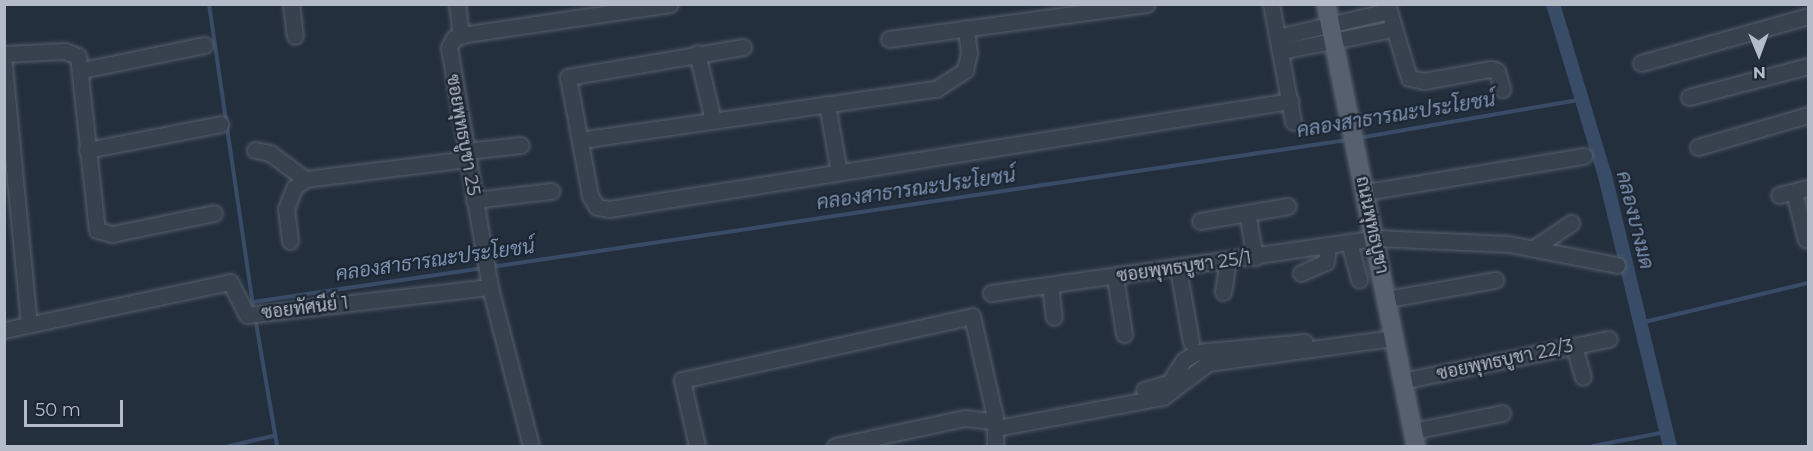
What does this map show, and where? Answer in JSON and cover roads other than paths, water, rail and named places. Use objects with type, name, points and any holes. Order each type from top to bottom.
[{"type":"main road","name":"ถนนพุทธบูชา","points":[[1326,4],[1376,238],[1415,439]]},
{"type":"street","points":[[291,4],[295,36]]},
{"type":"street","points":[[457,4],[461,36],[670,4]]},
{"type":"street","points":[[889,39],[1147,4]]},
{"type":"street","points":[[1271,4],[1293,122]]},
{"type":"street","points":[[1332,32],[1388,8],[1392,29],[1414,81],[1491,69],[1497,71],[1502,89]]},
{"type":"street","points":[[1641,63],[1809,16]]},
{"type":"street","points":[[580,140],[936,89],[955,80],[968,62],[966,28]]},
{"type":"street","points":[[1279,44],[1332,32],[1392,29]]},
{"type":"street","name":"ซอยพุทธบูชา 25","points":[[461,36],[454,38],[449,59],[490,287],[531,447]]},
{"type":"street","points":[[82,70],[204,45]]},
{"type":"street","points":[[743,47],[573,73],[568,86],[590,196],[597,207],[609,209],[1290,101]]},
{"type":"street","points":[[4,54],[72,52],[82,70],[93,222],[102,234],[214,213]]},
{"type":"street","points":[[697,53],[713,120]]},
{"type":"street","points":[[4,64],[29,319]]},
{"type":"street","points":[[1689,97],[1809,66]]},
{"type":"street","points":[[827,104],[838,172]]},
{"type":"street","points":[[1698,147],[1809,116]]},
{"type":"street","points":[[87,150],[220,124]]},
{"type":"street","points":[[290,241],[286,209],[294,188],[305,179],[522,145]]},
{"type":"street","points":[[255,150],[270,153],[305,179]]},
{"type":"street","points":[[1366,192],[1584,156]]},
{"type":"street","points":[[1779,195],[1801,190],[1806,240]]},
{"type":"street","points":[[474,200],[551,191]]},
{"type":"street","points":[[1200,221],[1288,206]]},
{"type":"street","points":[[1247,213],[1255,257]]},
{"type":"street","points":[[1534,248],[1572,223]]},
{"type":"street","name":"ซอยพุทธบูชา 25/1","points":[[991,293],[1178,269],[1376,238],[1534,248],[1617,265]]},
{"type":"street","points":[[1349,242],[1359,280]]},
{"type":"street","points":[[1301,273],[1326,262],[1328,245]]},
{"type":"street","points":[[1224,292],[1228,261]]},
{"type":"street","points":[[1178,269],[1191,342]]},
{"type":"street","points":[[1115,277],[1124,334]]},
{"type":"street","points":[[1387,299],[1495,280]]},
{"type":"street","name":"ซอยทัศนีย์ 1","points":[[4,330],[29,319],[230,282],[243,314],[253,315],[490,287]]},
{"type":"street","points":[[1050,286],[1054,317]]},
{"type":"street","points":[[697,447],[682,380],[972,316],[996,427]]},
{"type":"street","points":[[835,447],[965,418],[996,427],[1162,397],[1208,363],[1319,351],[1324,346],[1395,338]]},
{"type":"street","name":"ซอยพุทธบูชา 22/3","points":[[1402,381],[1609,339]]},
{"type":"street","points":[[1575,346],[1582,376]]},
{"type":"street","points":[[1415,439],[1502,413]]},
{"type":"waterway","points":[[209,4],[253,304]]},
{"type":"waterway","name":"คลองบางมด","points":[[1553,4],[1605,176],[1670,446]]},
{"type":"waterway","name":"คลองสาธารณะประโยชน์","points":[[1358,138],[1583,99]]},
{"type":"waterway","name":"คลองสาธารณะประโยชน์","points":[[491,267],[1347,140]]},
{"type":"waterway","name":"คลองสาธารณะประโยชน์","points":[[253,302],[484,268]]},
{"type":"waterway","points":[[1640,323],[1808,283]]},
{"type":"waterway","points":[[255,317],[277,446]]},
{"type":"waterway","points":[[1593,446],[1666,432]]},
{"type":"waterway","points":[[229,446],[273,436]]}]
